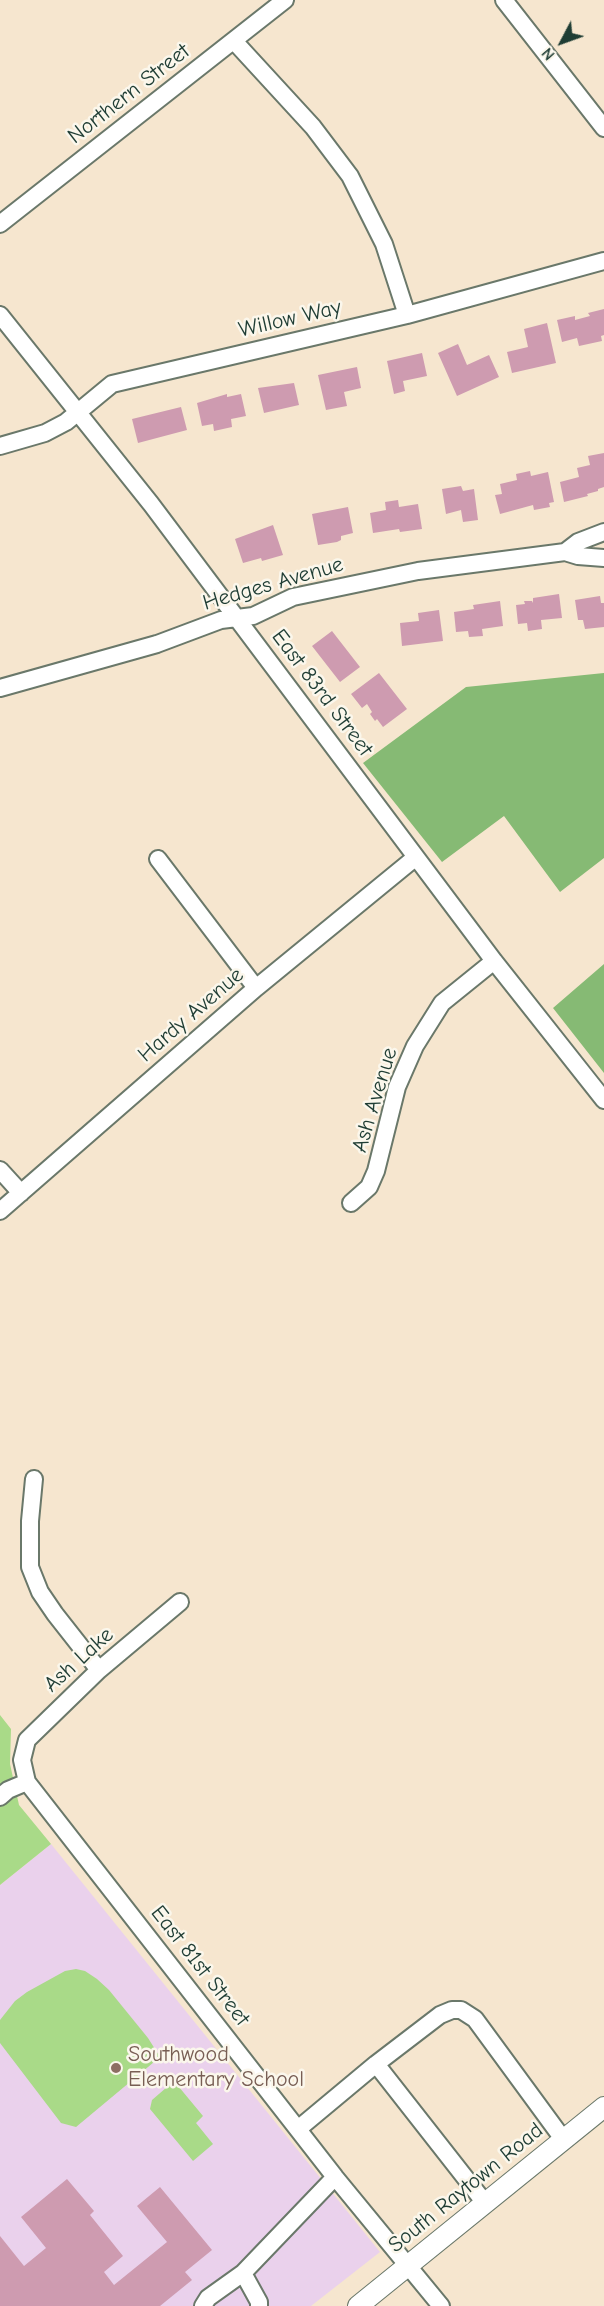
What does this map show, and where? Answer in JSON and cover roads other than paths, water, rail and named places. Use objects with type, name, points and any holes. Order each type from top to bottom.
[{"type":"main road","name":"South Raytown Road","points":[[358,2306],[564,2139],[602,2112]]},
{"type":"street","name":"Northern Street","points":[[0,224],[285,0]]},
{"type":"street","points":[[504,0],[604,128]]},
{"type":"street","points":[[234,41],[313,127],[350,176],[384,244],[406,315]]},
{"type":"street","name":"Willow Way","points":[[0,446],[45,433],[66,422],[112,384],[406,315],[604,261]]},
{"type":"street","name":"East 83rd Street","points":[[0,315],[151,504],[494,961],[604,1100]]},
{"type":"street","points":[[565,552],[578,542],[604,532]]},
{"type":"street","points":[[565,552],[578,556],[604,558]]},
{"type":"street","name":"Hedges Avenue","points":[[0,688],[157,644],[221,620],[253,616],[293,597],[418,571],[565,552]]},
{"type":"street","name":"Hardy Avenue","points":[[0,1211],[256,988],[416,857]]},
{"type":"street","points":[[158,860],[256,988]]},
{"type":"street","name":"Ash Avenue","points":[[351,1203],[369,1187],[376,1171],[398,1087],[415,1046],[442,1002],[494,961]]},
{"type":"street","points":[[0,1170],[21,1193]]},
{"type":"street","points":[[34,1479],[30,1521],[30,1567],[40,1592],[99,1670]]},
{"type":"street","name":"Ash Lake","points":[[22,1761],[27,1740],[99,1670],[180,1602]]},
{"type":"street","name":"East 81st Street","points":[[22,1761],[27,1782],[335,2177],[441,2306]]},
{"type":"street","points":[[0,1797],[8,1790],[27,1782]]},
{"type":"street","points":[[298,2129],[376,2064],[440,2015],[452,2010],[461,2010],[475,2019],[564,2139]]},
{"type":"street","points":[[376,2064],[485,2203]]},
{"type":"street","points":[[203,2306],[208,2298],[243,2274],[335,2177]]},
{"type":"street","points":[[243,2274],[259,2306]]},
{"type":"place","name":"Southwood Elementary School","points":[[116,2068]]}]
